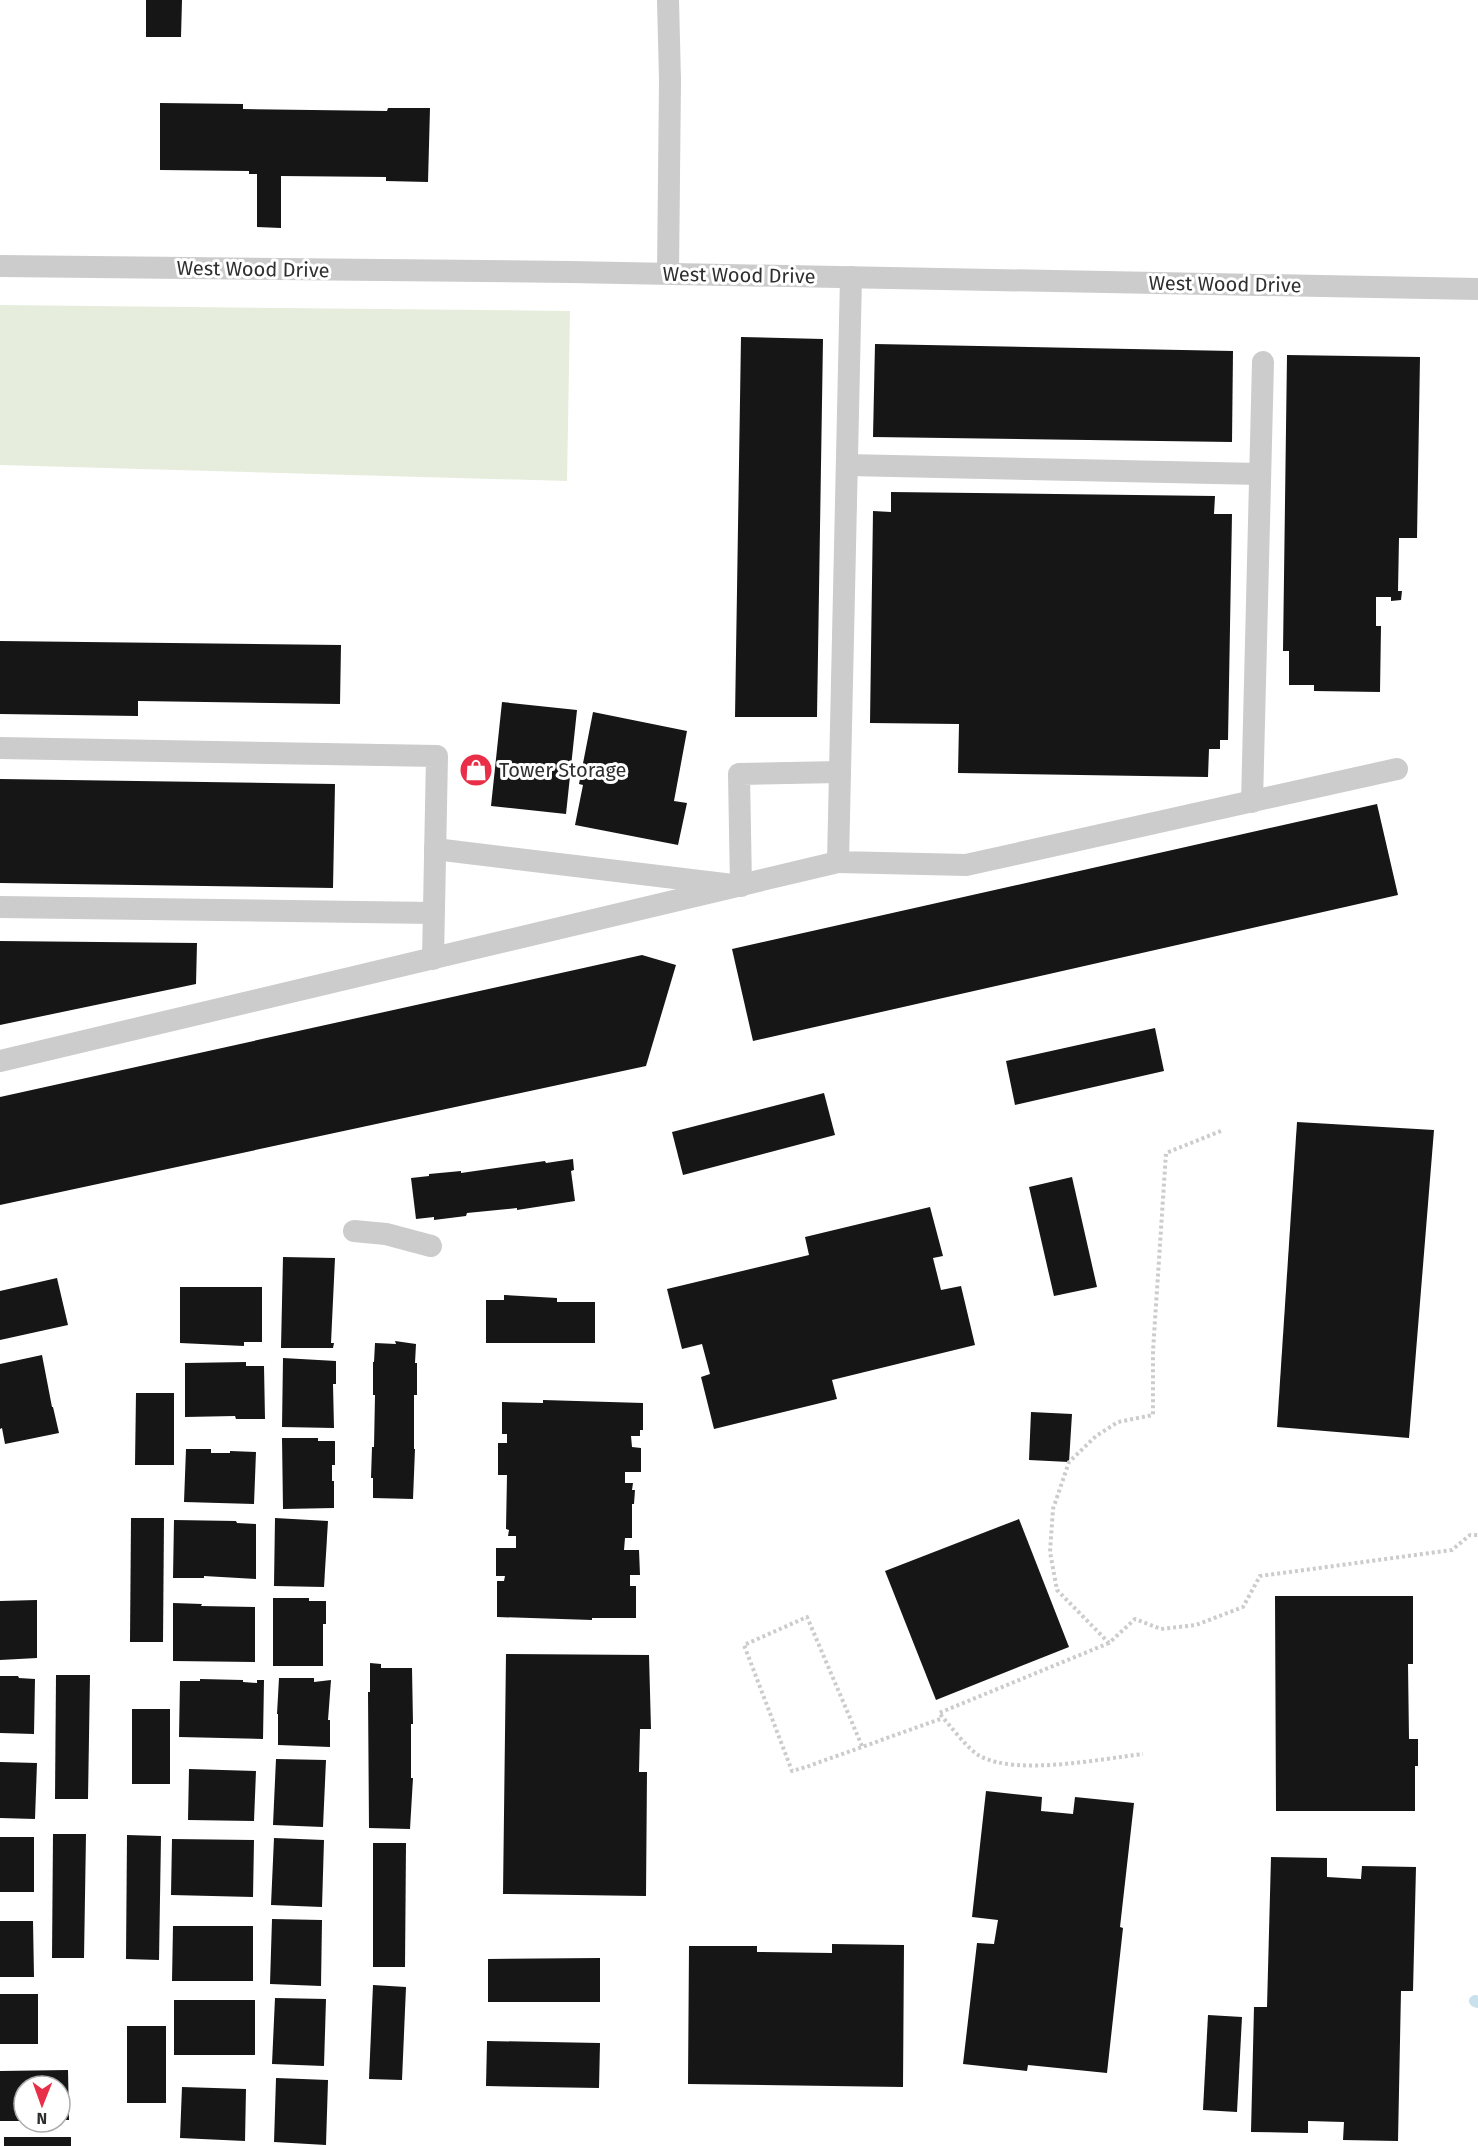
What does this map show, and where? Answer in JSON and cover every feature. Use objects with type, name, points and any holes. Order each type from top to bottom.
[{"type":"lane","points":[[668,0],[670,92],[668,273]]},
{"type":"lane","name":"West Wood Drive","points":[[0,266],[668,273],[1478,290]]},
{"type":"lane","points":[[838,862],[851,277]]},
{"type":"lane","points":[[1251,802],[1263,362]]},
{"type":"lane","points":[[847,465],[1260,474]]},
{"type":"lane","points":[[0,748],[437,756],[433,959]]},
{"type":"lane","points":[[0,1061],[838,862],[966,865],[1397,769]]},
{"type":"lane","points":[[741,886],[739,774],[840,772]]},
{"type":"lane","points":[[435,849],[741,886]]},
{"type":"lane","points":[[0,907],[434,913]]},
{"type":"lane","points":[[354,1231],[386,1234],[431,1246]]},
{"type":"path","points":[[1109,1643],[1057,1590],[1050,1552],[1053,1509],[1069,1461],[1096,1436],[1118,1422],[1153,1415],[1153,1350],[1166,1154],[1221,1131]]},
{"type":"path","points":[[1143,1754],[1038,1766],[1002,1765],[978,1756],[939,1713],[1109,1643],[1135,1619],[1161,1629],[1196,1625],[1243,1607],[1260,1576],[1452,1550],[1470,1535],[1478,1535]]},
{"type":"path","points":[[862,1746],[807,1617],[744,1645],[792,1771],[943,1718]]},
{"type":"green space","points":[[0,305],[570,311],[567,481],[0,465]]},
{"type":"building","points":[[146,0],[182,0],[181,37],[146,37]]},
{"type":"building","points":[[160,103],[243,104],[243,109],[387,111],[388,108],[430,108],[428,182],[386,181],[386,177],[281,176],[281,228],[257,227],[257,174],[249,174],[249,171],[160,170]]},
{"type":"building","points":[[741,337],[823,339],[817,717],[735,717]]},
{"type":"building","points":[[875,344],[1233,351],[1232,442],[873,437]]},
{"type":"building","points":[[1287,355],[1420,357],[1417,538],[1399,538],[1398,591],[1402,591],[1401,600],[1391,601],[1391,597],[1376,597],[1376,626],[1381,626],[1380,692],[1314,691],[1314,685],[1289,685],[1289,651],[1283,651]]},
{"type":"building","points":[[891,492],[1215,496],[1214,514],[1232,514],[1228,740],[1220,740],[1220,749],[1209,749],[1208,777],[958,773],[959,724],[870,723],[873,511],[891,512]]},
{"type":"building","points":[[0,641],[341,645],[340,704],[138,701],[138,716],[0,714]]},
{"type":"building","points":[[502,702],[577,710],[566,814],[491,806]]},
{"type":"building","points":[[593,712],[687,731],[674,801],[687,803],[678,845],[575,825],[583,785],[579,784]]},
{"type":"building","points":[[0,779],[335,784],[333,888],[0,883]]},
{"type":"building","points":[[1377,804],[1398,895],[753,1041],[732,949]]},
{"type":"building","points":[[0,941],[197,943],[196,984],[0,1025]]},
{"type":"building","points":[[642,955],[676,965],[646,1066],[0,1205],[0,1097]]},
{"type":"building","points":[[1155,1028],[1164,1071],[1015,1105],[1006,1061]]},
{"type":"building","points":[[824,1093],[835,1135],[683,1175],[672,1132]]},
{"type":"building","points":[[1297,1122],[1434,1130],[1409,1438],[1277,1427]]},
{"type":"building","points":[[573,1159],[574,1170],[571,1171],[575,1201],[517,1210],[517,1208],[467,1213],[466,1216],[434,1220],[434,1217],[416,1219],[411,1178],[429,1176],[429,1174],[461,1171],[461,1173]]},
{"type":"building","points":[[1072,1177],[1097,1287],[1054,1296],[1029,1187]]},
{"type":"building","points":[[930,1207],[943,1256],[933,1258],[941,1290],[961,1286],[975,1345],[832,1380],[837,1399],[714,1429],[701,1377],[710,1374],[702,1344],[682,1349],[667,1289],[809,1255],[805,1237]]},
{"type":"building","points":[[283,1257],[335,1258],[331,1343],[334,1343],[333,1348],[281,1348]]},
{"type":"building","points":[[57,1278],[68,1325],[0,1340],[0,1291]]},
{"type":"building","points":[[180,1287],[262,1287],[262,1342],[244,1342],[244,1346],[180,1343]]},
{"type":"building","points":[[504,1295],[557,1298],[557,1302],[595,1302],[595,1343],[486,1343],[486,1300],[504,1300]]},
{"type":"building","points":[[395,1341],[416,1344],[417,1395],[414,1395],[413,1499],[373,1498],[373,1478],[371,1478],[372,1447],[374,1447],[373,1362],[375,1343],[396,1344]]},
{"type":"building","points":[[42,1355],[59,1433],[5,1444],[2,1428],[0,1429],[0,1364]]},
{"type":"building","points":[[283,1358],[336,1361],[336,1384],[333,1384],[334,1428],[282,1427]]},
{"type":"building","points":[[246,1362],[246,1366],[264,1366],[265,1419],[236,1419],[235,1416],[185,1417],[185,1363]]},
{"type":"building","points":[[136,1393],[174,1393],[174,1465],[135,1465]]},
{"type":"building","points":[[543,1400],[643,1403],[643,1430],[640,1430],[640,1436],[631,1436],[632,1447],[641,1448],[641,1472],[625,1472],[625,1483],[633,1483],[632,1490],[635,1490],[634,1504],[632,1504],[632,1538],[625,1538],[624,1550],[639,1550],[640,1575],[630,1575],[630,1586],[636,1586],[636,1618],[592,1618],[592,1620],[497,1617],[497,1581],[504,1581],[505,1576],[496,1576],[496,1548],[516,1548],[516,1536],[508,1536],[509,1530],[506,1529],[507,1475],[498,1475],[498,1443],[507,1443],[507,1434],[502,1434],[502,1402],[543,1403]]},
{"type":"building","points":[[1031,1412],[1072,1414],[1069,1462],[1029,1460]]},
{"type":"building","points":[[282,1438],[318,1438],[318,1441],[335,1441],[335,1465],[332,1465],[334,1508],[283,1509]]},
{"type":"building","points":[[186,1449],[211,1449],[211,1453],[256,1452],[254,1504],[184,1502]]},
{"type":"building","points":[[131,1518],[164,1518],[163,1642],[130,1642]]},
{"type":"building","points":[[275,1518],[328,1521],[324,1587],[274,1586]]},
{"type":"building","points":[[1019,1519],[1069,1647],[936,1700],[885,1571]]},
{"type":"building","points":[[174,1520],[236,1521],[237,1523],[256,1524],[256,1579],[204,1576],[204,1578],[173,1578]]},
{"type":"building","points":[[1275,1596],[1413,1596],[1413,1664],[1408,1664],[1409,1739],[1418,1739],[1418,1766],[1415,1766],[1415,1811],[1276,1811]]},
{"type":"building","points":[[273,1598],[309,1598],[309,1601],[326,1601],[326,1624],[323,1624],[323,1666],[273,1666]]},
{"type":"building","points":[[37,1600],[37,1658],[0,1660],[0,1601]]},
{"type":"building","points":[[173,1603],[255,1607],[255,1662],[173,1661]]},
{"type":"building","points":[[506,1654],[649,1655],[651,1729],[640,1729],[639,1772],[647,1772],[646,1896],[503,1894]]},
{"type":"building","points":[[370,1663],[381,1664],[381,1668],[412,1668],[411,1778],[413,1778],[410,1829],[369,1828],[368,1692],[370,1692]]},
{"type":"building","points":[[56,1675],[90,1675],[88,1799],[55,1799]]},
{"type":"building","points":[[0,1676],[35,1679],[34,1734],[0,1733]]},
{"type":"building","points":[[279,1678],[314,1678],[314,1682],[331,1680],[328,1720],[330,1720],[330,1747],[278,1745]]},
{"type":"building","points":[[200,1679],[243,1680],[243,1682],[257,1683],[257,1680],[264,1680],[263,1739],[179,1737],[180,1681],[200,1681]]},
{"type":"building","points":[[132,1709],[170,1709],[170,1784],[132,1784]]},
{"type":"building","points":[[276,1759],[326,1760],[323,1827],[273,1825]]},
{"type":"building","points":[[0,1762],[37,1763],[35,1819],[0,1818]]},
{"type":"building","points":[[189,1769],[256,1771],[254,1821],[188,1820]]},
{"type":"building","points":[[986,1791],[1042,1797],[1041,1811],[1073,1814],[1075,1797],[1134,1803],[1107,2073],[1028,2065],[1027,2071],[963,2064],[977,1943],[994,1944],[998,1920],[972,1917]]},
{"type":"building","points":[[53,1834],[86,1834],[84,1958],[52,1958]]},
{"type":"building","points":[[127,1835],[161,1836],[159,1960],[126,1959]]},
{"type":"building","points":[[0,1837],[34,1837],[34,1892],[0,1892]]},
{"type":"building","points":[[274,1838],[324,1840],[322,1907],[271,1905]]},
{"type":"building","points":[[172,1839],[254,1840],[253,1897],[171,1895]]},
{"type":"building","points":[[373,1843],[406,1843],[405,1967],[373,1967]]},
{"type":"building","points":[[1271,1857],[1327,1858],[1327,1877],[1361,1879],[1362,1866],[1416,1867],[1413,1991],[1401,1991],[1398,2141],[1343,2140],[1344,2122],[1308,2121],[1308,2133],[1251,2132],[1254,2007],[1267,2007]]},
{"type":"building","points":[[272,1919],[322,1920],[321,1986],[270,1984]]},
{"type":"building","points":[[0,1921],[33,1921],[34,1977],[0,1977]]},
{"type":"building","points":[[173,1926],[253,1926],[253,1981],[172,1981]]},
{"type":"building","points":[[832,1944],[904,1945],[903,2087],[688,2084],[689,1946],[757,1946],[757,1952],[832,1953]]},
{"type":"building","points":[[600,1958],[600,2002],[488,2002],[488,1959]]},
{"type":"building","points":[[373,1985],[406,1987],[402,2080],[369,2079]]},
{"type":"building","points":[[0,1994],[38,1994],[38,2044],[0,2044]]},
{"type":"building","points":[[275,1998],[326,1999],[324,2066],[272,2064]]},
{"type":"building","points":[[174,2000],[255,2000],[255,2055],[174,2055]]},
{"type":"building","points":[[1208,2015],[1242,2017],[1237,2112],[1203,2110]]},
{"type":"building","points":[[127,2026],[166,2026],[166,2103],[127,2103]]},
{"type":"building","points":[[487,2041],[600,2043],[599,2088],[486,2086]]},
{"type":"building","points":[[68,2070],[68,2074],[12,2074],[12,2121],[0,2121],[0,2071]]},
{"type":"building","points":[[276,2078],[328,2080],[326,2145],[274,2142]]},
{"type":"building","points":[[182,2087],[246,2089],[245,2141],[180,2138]]},
{"type":"building","points":[[4,2137],[71,2137],[71,2146],[4,2146]]},
{"type":"place","name":"Tower Storage","points":[[476,770]]}]
